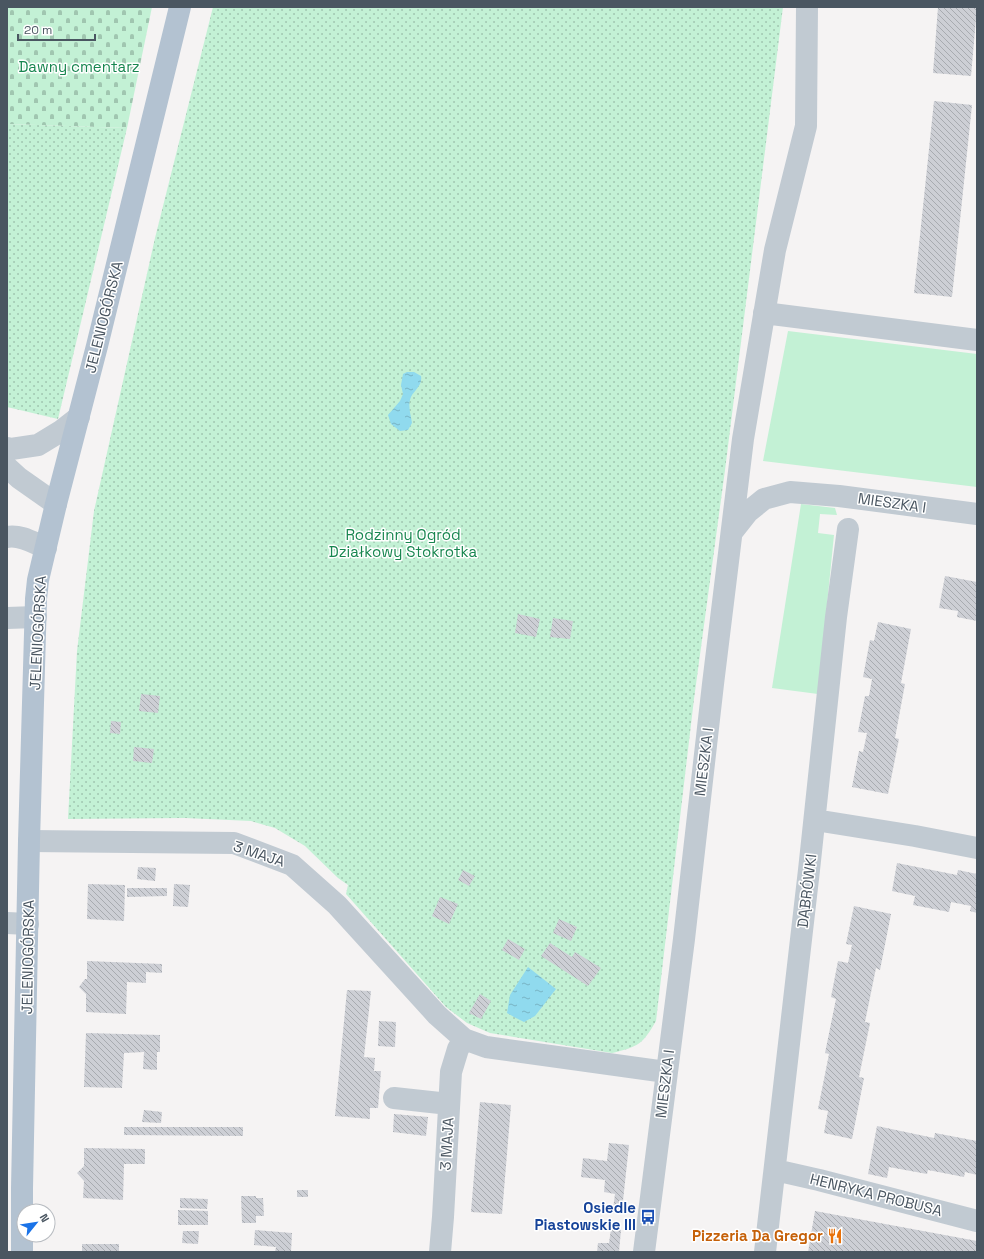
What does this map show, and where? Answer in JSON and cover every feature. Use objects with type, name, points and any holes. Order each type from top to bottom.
[{"type":"main road","name":"JELENIOGÓRSKA","points":[[22,1252],[22,1181],[28,924],[38,580],[180,7]]},
{"type":"street","points":[[732,531],[743,439],[775,250],[806,126],[807,7]]},
{"type":"street","points":[[764,313],[977,340]]},
{"type":"street","points":[[7,448],[11,449],[38,445],[61,431],[79,417]]},
{"type":"street","points":[[7,467],[19,478],[56,504]]},
{"type":"street","name":"MIESZKA I","points":[[644,1252],[684,939],[732,531],[748,512],[764,499],[790,492],[840,496],[977,514]]},
{"type":"street","name":"DĄBRÓWKI","points":[[765,1252],[815,820],[836,617],[848,529]]},
{"type":"street","points":[[7,537],[14,535],[46,548]]},
{"type":"street","points":[[7,618],[36,617]]},
{"type":"street","points":[[815,820],[915,836],[977,848]]},
{"type":"street","name":"3 MAJA","points":[[30,841],[234,843],[292,865],[337,905],[437,1015],[464,1039],[486,1047],[666,1072]]},
{"type":"street","points":[[7,923],[28,924]]},
{"type":"street","name":"3 MAJA","points":[[440,1252],[451,1072],[458,1049],[464,1039]]},
{"type":"street","points":[[394,1098],[449,1104]]},
{"type":"street","name":"HENRYKA PROBUSA","points":[[775,1170],[977,1221]]},
{"type":"green space","name":"Dawny cmentarz","points":[[7,7],[152,7],[127,128],[7,124]]},
{"type":"green space","name":"Rodzinny Ogród Działkowy Stokrotka","points":[[213,7],[783,7],[725,470],[694,699],[656,1021],[643,1040],[628,1049],[612,1053],[490,1033],[467,1023],[446,1007],[346,894],[348,885],[338,878],[305,846],[275,828],[251,821],[185,818],[68,819],[77,651],[94,511],[155,238]]},
{"type":"green space","points":[[7,124],[127,128],[58,419],[7,407]]},
{"type":"green space","points":[[788,331],[977,354],[977,487],[763,461]]},
{"type":"green space","points":[[801,504],[835,508],[837,515],[820,514],[818,533],[834,535],[818,694],[772,688]]},
{"type":"water","points":[[407,372],[414,372],[421,376],[421,380],[409,403],[412,423],[408,430],[400,431],[391,424],[388,415],[400,401],[403,394],[401,385],[403,374]]},
{"type":"water","points":[[528,967],[556,989],[535,1016],[524,1022],[507,1013],[510,995]]},
{"type":"building","points":[[938,7],[977,7],[971,76],[933,73]]},
{"type":"building","points":[[934,101],[972,105],[952,297],[914,293]]},
{"type":"building","points":[[945,576],[977,582],[977,621],[957,617],[958,611],[939,608]]},
{"type":"building","points":[[518,614],[540,619],[536,637],[515,633]]},
{"type":"building","points":[[553,618],[573,621],[570,639],[550,637]]},
{"type":"building","points":[[878,622],[911,629],[901,683],[905,684],[895,738],[899,739],[888,794],[852,787],[859,751],[863,752],[867,733],[858,732],[865,696],[869,696],[872,679],[863,677],[870,640],[874,641]]},
{"type":"building","points":[[141,694],[160,696],[158,713],[139,711]]},
{"type":"building","points":[[111,721],[121,722],[120,734],[110,733]]},
{"type":"building","points":[[134,747],[154,749],[152,763],[133,761]]},
{"type":"building","points":[[897,863],[957,875],[958,870],[977,874],[977,913],[970,911],[971,906],[951,902],[949,912],[913,905],[915,896],[892,891]]},
{"type":"building","points":[[138,867],[156,868],[155,881],[137,879]]},
{"type":"building","points":[[463,870],[475,876],[469,886],[458,880]]},
{"type":"building","points":[[88,884],[125,885],[124,921],[87,919]]},
{"type":"building","points":[[174,884],[190,885],[188,907],[173,906]]},
{"type":"building","points":[[127,888],[167,888],[167,896],[127,897]]},
{"type":"building","points":[[440,897],[458,904],[449,924],[432,916]]},
{"type":"building","points":[[854,906],[891,914],[880,970],[876,968],[865,1022],[870,1023],[859,1077],[864,1078],[852,1139],[824,1133],[828,1111],[818,1109],[829,1054],[825,1053],[836,999],[831,997],[838,961],[848,963],[852,945],[846,944]]},
{"type":"building","points":[[559,919],[577,927],[571,941],[553,933]]},
{"type":"building","points":[[508,939],[525,949],[519,960],[502,950]]},
{"type":"building","points":[[550,943],[572,957],[575,952],[601,968],[588,986],[541,956]]},
{"type":"building","points":[[87,961],[162,964],[162,973],[146,972],[146,983],[127,982],[126,1014],[86,1012],[86,994],[79,987],[85,979],[87,979]]},
{"type":"building","points":[[347,990],[371,991],[364,1057],[375,1058],[374,1071],[381,1071],[378,1108],[370,1108],[370,1119],[335,1116]]},
{"type":"building","points":[[480,994],[491,1001],[481,1019],[469,1013]]},
{"type":"building","points":[[379,1021],[396,1022],[395,1047],[378,1046]]},
{"type":"building","points":[[86,1033],[160,1035],[160,1052],[157,1052],[157,1070],[143,1069],[144,1052],[124,1053],[122,1088],[84,1087]]},
{"type":"building","points":[[480,1102],[511,1105],[502,1214],[471,1212]]},
{"type":"building","points":[[144,1110],[162,1112],[161,1123],[142,1122]]},
{"type":"building","points":[[394,1114],[428,1117],[426,1136],[393,1132]]},
{"type":"building","points":[[877,1126],[934,1138],[935,1133],[977,1141],[977,1175],[965,1172],[964,1177],[928,1170],[927,1174],[889,1167],[887,1178],[868,1174]]},
{"type":"building","points":[[124,1127],[243,1127],[243,1136],[124,1135]]},
{"type":"building","points":[[609,1143],[629,1145],[622,1210],[613,1209],[615,1194],[604,1192],[605,1180],[581,1177],[583,1158],[607,1161]]},
{"type":"building","points":[[84,1148],[145,1149],[145,1164],[124,1164],[123,1200],[83,1198],[84,1181],[77,1173],[84,1166]]},
{"type":"building","points":[[297,1190],[308,1190],[308,1197],[297,1197]]},
{"type":"building","points":[[241,1196],[256,1196],[256,1198],[263,1198],[264,1216],[256,1216],[256,1223],[242,1223]]},
{"type":"building","points":[[180,1198],[208,1199],[207,1209],[180,1208]]},
{"type":"building","points":[[178,1210],[208,1211],[208,1225],[178,1225]]},
{"type":"building","points":[[815,1211],[977,1241],[977,1252],[808,1252]]},
{"type":"building","points":[[611,1229],[621,1230],[619,1252],[597,1252],[598,1243],[609,1243]]},
{"type":"building","points":[[255,1230],[292,1233],[291,1252],[275,1252],[276,1247],[254,1245]]},
{"type":"building","points":[[183,1231],[199,1231],[198,1244],[182,1243]]},
{"type":"building","points":[[82,1244],[119,1244],[119,1252],[82,1252]]},
{"type":"place","name":"Osiedle Piastowskie III","points":[[648,1217]]},
{"type":"place","name":"Pizzeria Da Gregor","points":[[835,1236]]}]
